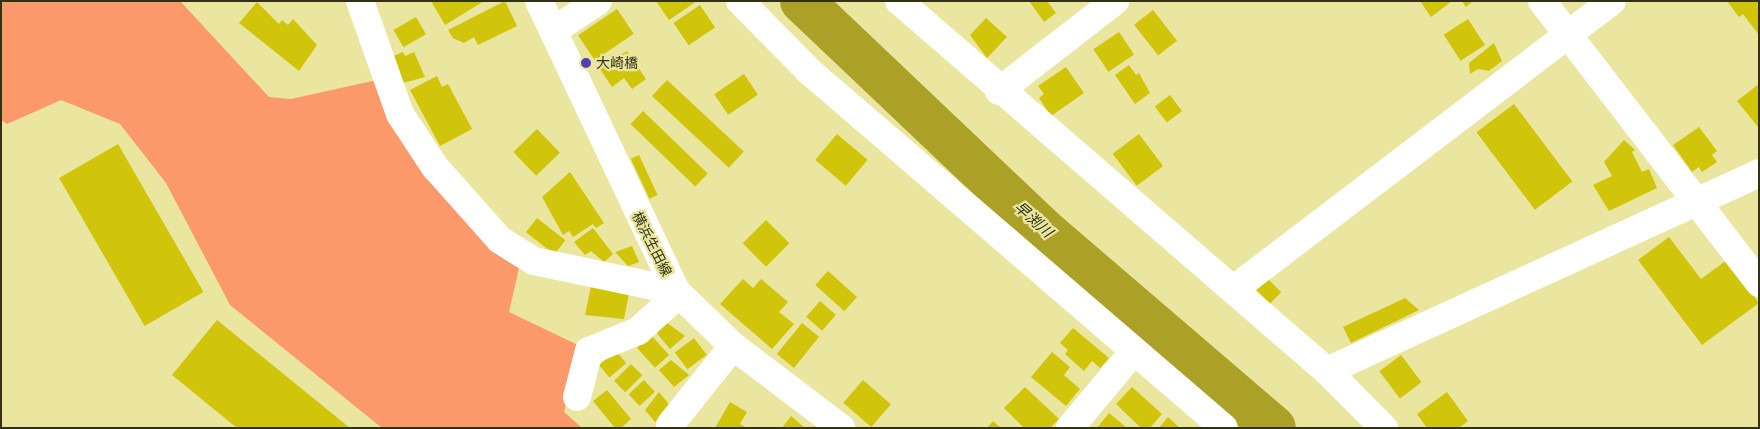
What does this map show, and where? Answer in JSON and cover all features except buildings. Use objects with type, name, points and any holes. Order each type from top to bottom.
[{"type":"street","points":[[360,1],[400,114],[435,167],[500,240],[534,261],[677,293]]},
{"type":"street","name":"横浜生田線","points":[[539,1],[677,293],[733,346],[840,428]]},
{"type":"street","points":[[553,31],[598,1]]},
{"type":"street","points":[[740,1],[809,71],[1133,352],[1224,428]]},
{"type":"street","points":[[899,1],[999,91],[1234,289],[1327,371],[1384,428]]},
{"type":"street","points":[[1542,1],[1759,283]]},
{"type":"street","points":[[1234,289],[1612,1]]},
{"type":"street","points":[[999,91],[1106,8]]},
{"type":"street","points":[[1327,371],[1759,174]]},
{"type":"street","points":[[577,397],[589,351],[638,331],[677,293]]},
{"type":"street","points":[[670,425],[733,346]]},
{"type":"street","points":[[1070,428],[1133,352]]},
{"type":"shaded area","points":[[1,1],[180,1],[269,97],[291,99],[377,80],[435,183],[519,268],[509,312],[580,346],[564,412],[582,428],[382,428],[230,305],[166,183],[120,124],[61,100],[7,124],[1,120]]},
{"type":"waterway","name":"早渕川","points":[[802,1],[1049,235],[1274,428]]},
{"type":"place","name":"大崎橋","points":[[586,63]]}]
